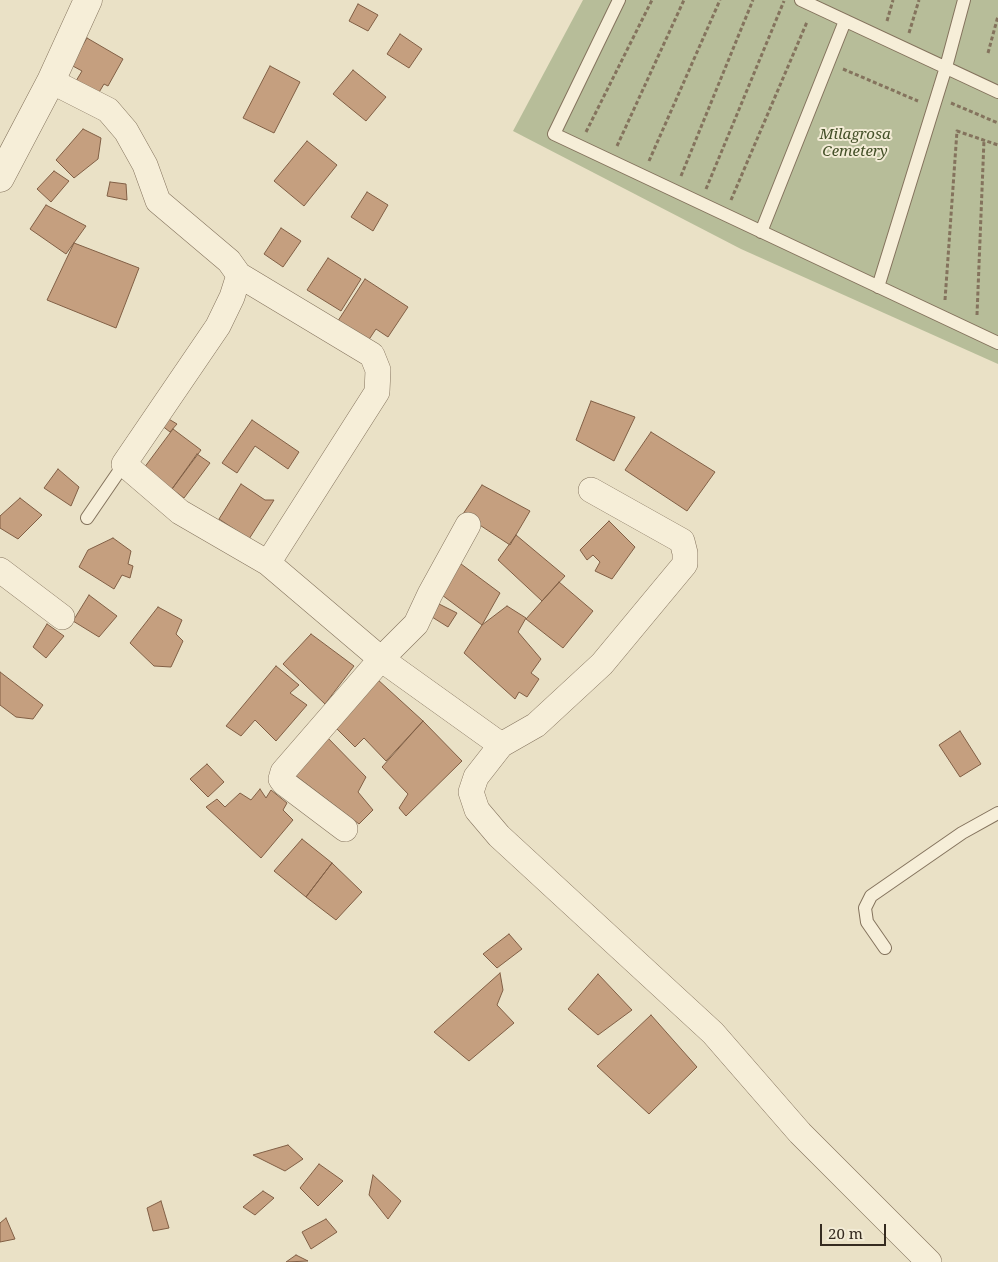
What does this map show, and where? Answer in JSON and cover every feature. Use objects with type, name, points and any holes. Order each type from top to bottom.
[{"type":"street","points":[[0,178],[50,81],[88,0]]},
{"type":"street","points":[[50,81],[108,110],[126,131],[145,165],[158,201],[229,260],[239,275],[372,355],[378,370],[377,392],[268,563]]},
{"type":"street","points":[[239,275],[232,297],[218,326],[124,464],[180,512],[268,563],[381,659],[501,745]]},
{"type":"street","points":[[591,490],[682,542],[685,564],[602,664],[536,725],[501,745],[476,777],[472,792],[477,810],[499,836],[714,1033],[800,1133],[930,1262]]},
{"type":"street","points":[[345,829],[284,783],[281,779],[283,772],[381,659],[416,624],[430,594],[468,525]]},
{"type":"street","points":[[0,570],[62,617]]},
{"type":"lane","points":[[619,0],[554,134],[998,343]]},
{"type":"lane","points":[[801,0],[998,92]]},
{"type":"lane","points":[[878,286],[946,67],[964,0]]},
{"type":"lane","points":[[761,232],[845,21]]},
{"type":"lane","points":[[87,518],[124,464]]},
{"type":"lane","points":[[885,948],[867,922],[865,908],[871,896],[962,833],[998,813]]},
{"type":"path","points":[[580,146],[652,0]]},
{"type":"path","points":[[610,160],[684,0]]},
{"type":"path","points":[[643,176],[720,0]]},
{"type":"path","points":[[675,191],[753,0]]},
{"type":"path","points":[[700,203],[784,0]]},
{"type":"path","points":[[882,38],[893,0]]},
{"type":"path","points":[[905,48],[920,0]]},
{"type":"path","points":[[724,214],[814,6]]},
{"type":"path","points":[[988,53],[998,16]]},
{"type":"path","points":[[828,63],[998,123]]},
{"type":"path","points":[[943,318],[957,130],[998,145]]},
{"type":"path","points":[[977,333],[984,140]]},
{"type":"green space","name":"Milagrosa Cemetery","points":[[583,0],[998,0],[998,364],[741,249],[513,131]]},
{"type":"building","points":[[358,4],[378,15],[368,31],[349,21]]},
{"type":"building","points":[[400,34],[422,49],[409,68],[387,54]]},
{"type":"building","points":[[87,38],[123,59],[108,86],[104,84],[98,94],[76,81],[82,71],[71,65]]},
{"type":"building","points":[[270,66],[300,82],[274,133],[243,118]]},
{"type":"building","points":[[353,70],[386,97],[366,121],[333,94]]},
{"type":"building","points":[[83,129],[101,138],[98,159],[74,178],[56,160]]},
{"type":"building","points":[[307,141],[337,165],[304,206],[274,181]]},
{"type":"building","points":[[54,171],[69,181],[51,202],[37,189]]},
{"type":"building","points":[[110,182],[126,184],[127,200],[107,196]]},
{"type":"building","points":[[367,192],[388,205],[373,231],[351,217]]},
{"type":"building","points":[[46,205],[86,226],[66,254],[30,229]]},
{"type":"building","points":[[281,228],[301,241],[283,267],[264,254]]},
{"type":"building","points":[[74,243],[139,268],[116,328],[47,300]]},
{"type":"building","points":[[328,258],[361,279],[341,311],[307,290]]},
{"type":"building","points":[[365,279],[408,307],[388,337],[376,329],[366,344],[336,324]]},
{"type":"building","points":[[591,401],[635,417],[614,461],[576,440]]},
{"type":"building","points":[[167,418],[177,424],[170,432],[161,425]]},
{"type":"building","points":[[252,420],[299,452],[288,469],[255,446],[237,473],[222,463]]},
{"type":"building","points":[[173,429],[201,450],[172,489],[144,468]]},
{"type":"building","points":[[651,432],[715,472],[687,511],[625,470]]},
{"type":"building","points":[[197,454],[210,463],[184,498],[172,489]]},
{"type":"building","points":[[58,469],[79,487],[71,506],[44,488]]},
{"type":"building","points":[[241,484],[265,500],[274,500],[249,539],[219,519]]},
{"type":"building","points":[[482,485],[530,511],[510,545],[463,514]]},
{"type":"building","points":[[20,498],[42,515],[18,539],[0,528],[0,516]]},
{"type":"building","points":[[609,521],[635,547],[612,579],[595,571],[600,562],[593,555],[587,560],[580,550]]},
{"type":"building","points":[[516,535],[565,576],[542,601],[498,560]]},
{"type":"building","points":[[113,538],[131,551],[128,564],[133,566],[130,578],[122,575],[114,589],[79,567],[88,550]]},
{"type":"building","points":[[453,558],[500,593],[482,625],[434,589]]},
{"type":"building","points":[[559,582],[593,611],[563,648],[526,619]]},
{"type":"building","points":[[89,595],[117,616],[99,637],[73,621]]},
{"type":"building","points":[[439,604],[457,613],[448,627],[432,617]]},
{"type":"building","points":[[507,606],[526,618],[518,632],[541,659],[531,673],[539,679],[527,697],[519,692],[515,699],[464,653],[482,625]]},
{"type":"building","points":[[158,607],[182,620],[176,634],[183,641],[171,667],[154,666],[130,643]]},
{"type":"building","points":[[47,624],[64,636],[46,658],[33,647]]},
{"type":"building","points":[[311,634],[354,666],[325,704],[283,664]]},
{"type":"building","points":[[276,666],[299,685],[290,693],[307,705],[276,741],[255,720],[241,736],[226,726]]},
{"type":"building","points":[[0,672],[43,705],[33,719],[16,717],[0,705]]},
{"type":"building","points":[[377,679],[423,721],[386,761],[364,738],[355,747],[333,725]]},
{"type":"building","points":[[423,721],[462,761],[406,816],[399,808],[408,794],[382,767]]},
{"type":"building","points":[[960,731],[981,764],[960,777],[939,745]]},
{"type":"building","points":[[326,736],[366,777],[358,792],[373,810],[359,824],[296,776]]},
{"type":"building","points":[[207,764],[224,782],[208,797],[190,779]]},
{"type":"building","points":[[260,789],[266,798],[271,790],[287,803],[283,810],[293,820],[261,858],[206,807],[217,799],[225,807],[240,793],[251,800]]},
{"type":"building","points":[[302,839],[332,863],[306,897],[274,871]]},
{"type":"building","points":[[332,863],[362,892],[336,920],[306,897]]},
{"type":"building","points":[[509,934],[522,949],[497,968],[483,954]]},
{"type":"building","points":[[500,973],[503,990],[497,1005],[514,1023],[469,1061],[434,1032]]},
{"type":"building","points":[[598,974],[632,1010],[598,1035],[568,1009]]},
{"type":"building","points":[[651,1015],[697,1067],[649,1114],[597,1066]]},
{"type":"building","points":[[288,1145],[303,1159],[285,1171],[253,1155]]},
{"type":"building","points":[[319,1164],[343,1181],[318,1206],[300,1188]]},
{"type":"building","points":[[373,1175],[401,1201],[388,1219],[369,1195]]},
{"type":"building","points":[[263,1191],[274,1198],[255,1215],[243,1207]]},
{"type":"building","points":[[161,1201],[169,1228],[153,1231],[147,1208]]},
{"type":"building","points":[[6,1218],[15,1239],[0,1242],[0,1223]]},
{"type":"building","points":[[326,1219],[337,1232],[311,1249],[302,1232]]},
{"type":"building","points":[[296,1255],[308,1261],[286,1262]]}]
